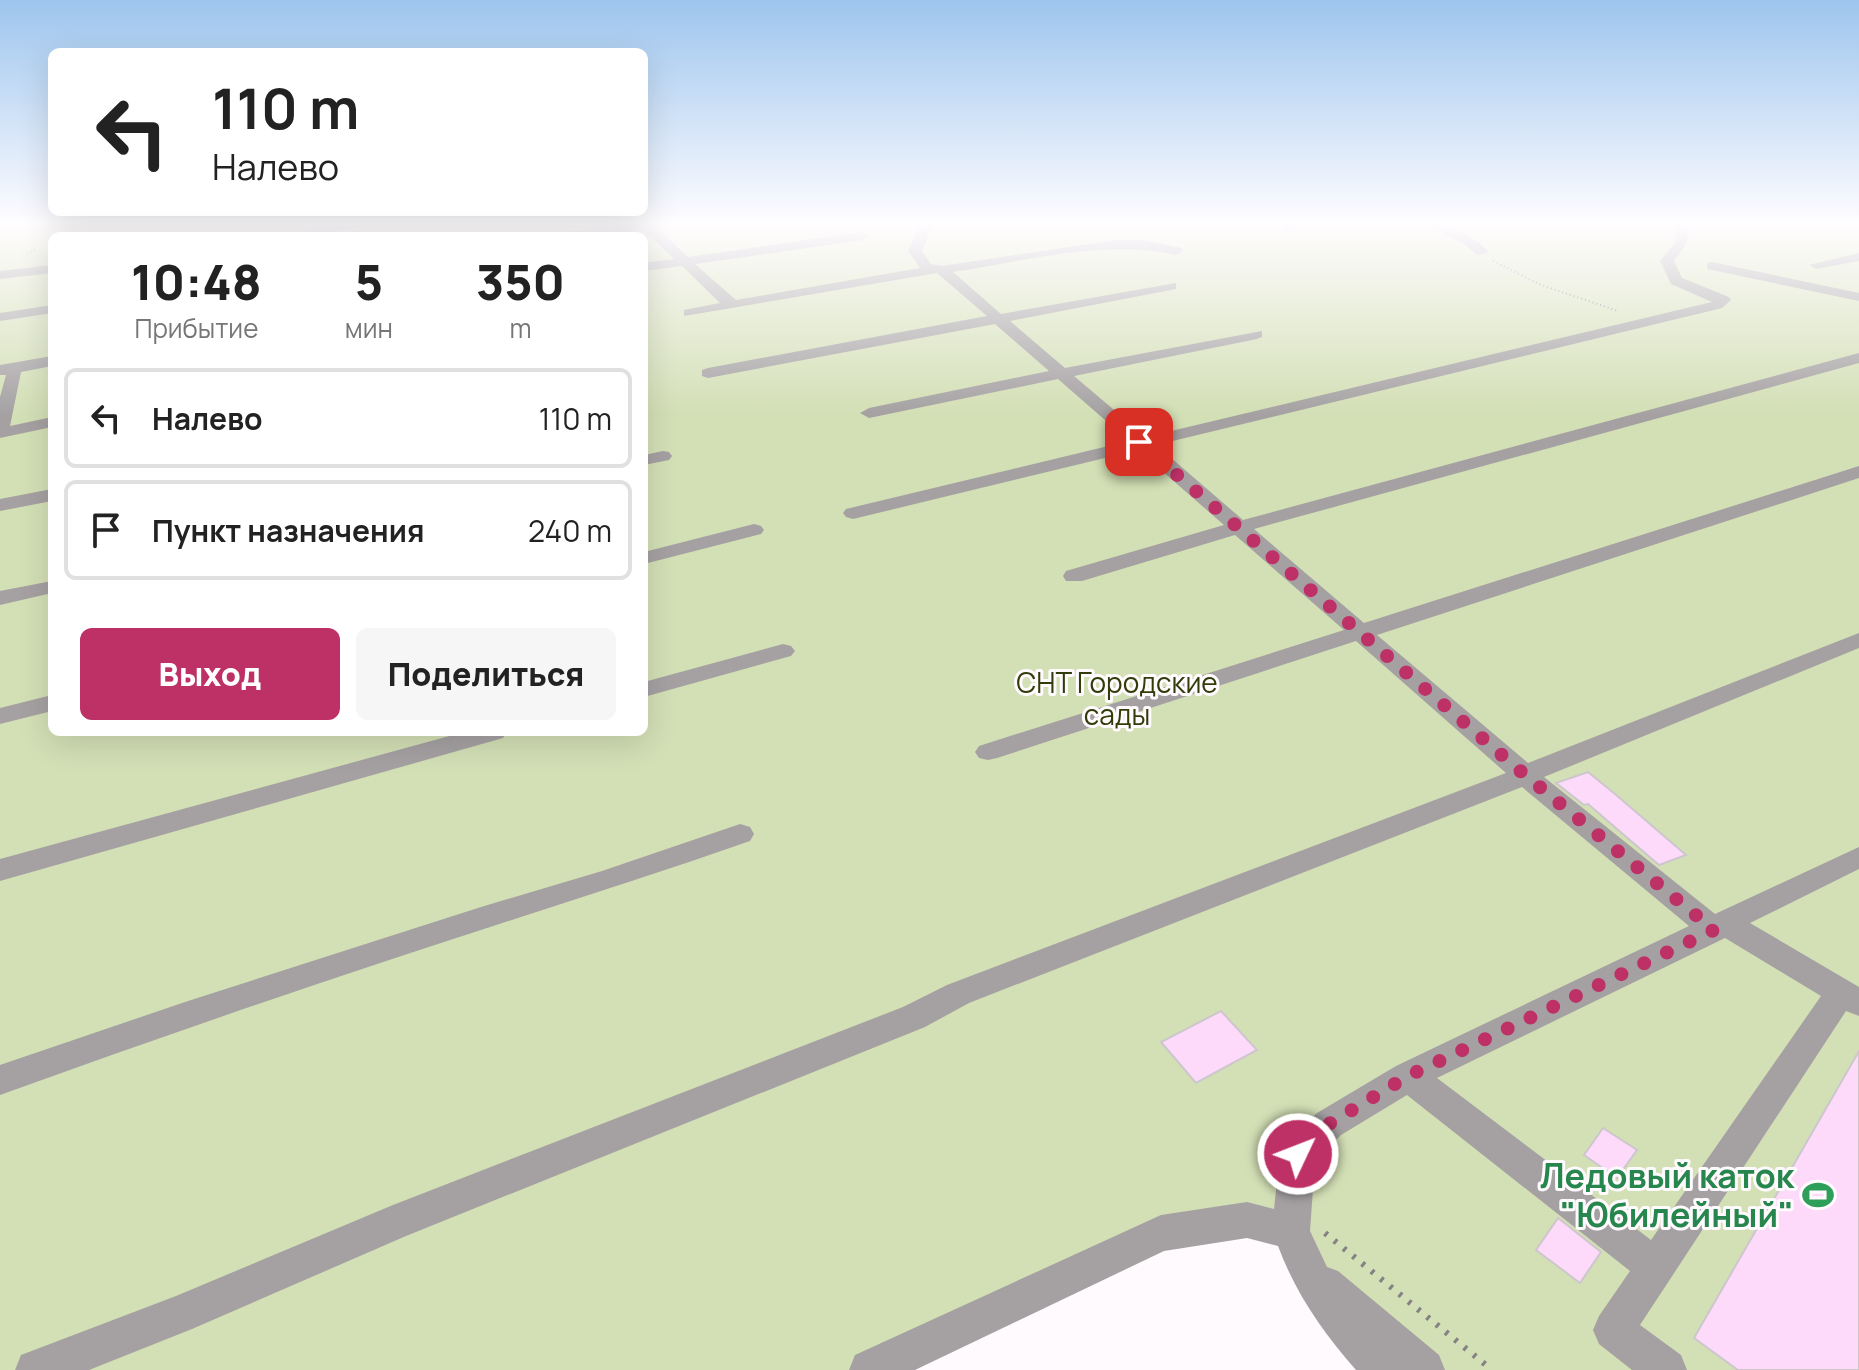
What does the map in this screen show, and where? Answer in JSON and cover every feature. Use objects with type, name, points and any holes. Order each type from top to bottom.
[{"type":"street","points":[[712,287],[728,302],[736,304]]},
{"type":"street","points":[[689,313],[837,287]]},
{"type":"street","points":[[958,287],[1525,775],[1720,927],[1850,998],[1654,1266],[1613,1330],[1666,1370]]},
{"type":"street","points":[[708,373],[1166,287]]},
{"type":"street","points":[[853,513],[1717,305],[1724,300],[1691,287]]},
{"type":"street","points":[[1811,287],[1859,297]]},
{"type":"street","points":[[0,317],[48,310]]},
{"type":"street","points":[[869,413],[1257,334]]},
{"type":"street","points":[[1074,576],[1856,350]]},
{"type":"street","points":[[5,370],[48,362]]},
{"type":"street","points":[[5,370],[14,374],[0,433],[48,423]]},
{"type":"street","points":[[988,752],[1859,472]]},
{"type":"street","points":[[0,505],[48,496]]},
{"type":"street","points":[[648,557],[754,530]]},
{"type":"street","points":[[0,598],[48,588]]},
{"type":"street","points":[[36,1370],[178,1315],[407,1217],[914,1017],[958,994],[1326,856],[1859,640]]},
{"type":"street","points":[[648,689],[783,651]]},
{"type":"street","points":[[0,716],[48,704]]},
{"type":"street","points":[[0,870],[480,736]]},
{"type":"street","points":[[0,1080],[185,1015],[481,918],[609,880],[740,834]]},
{"type":"street","points":[[1383,1370],[1336,1317],[1307,1271],[1291,1219],[1298,1154],[1329,1124],[1408,1076],[1859,857]]},
{"type":"street","points":[[1408,1076],[1654,1266]]},
{"type":"street","points":[[870,1370],[1161,1233],[1247,1220],[1291,1219]]},
{"type":"street","points":[[1307,1271],[1424,1370]]},
{"type":"path","points":[[1546,287],[1646,322]]},
{"type":"path","points":[[1291,1219],[1492,1370]]},
{"type":"green space","name":"СНТ Городские сады","points":[[0,287],[48,287],[48,736],[648,736],[648,287],[1859,287],[1859,1370],[1424,1370],[1291,1231],[1161,1233],[870,1370],[0,1370]]},
{"type":"building","points":[[1588,772],[1686,855],[1659,865],[1588,804],[1584,805],[1556,783]]},
{"type":"building","points":[[1221,1011],[1257,1050],[1196,1083],[1161,1042]]},
{"type":"building","name":"Ледовый каток \"Юбилейный\"","points":[[1859,1051],[1859,1370],[1738,1370],[1694,1338]]},
{"type":"building","points":[[1603,1128],[1637,1150],[1617,1178],[1584,1155]]},
{"type":"building","points":[[1558,1218],[1601,1252],[1580,1283],[1536,1250]]},
{"type":"place","name":"Ледовый каток \"Юбилейный\"","points":[[1818,1195]]},
{"type":"route","points":[[1139,442],[1525,775],[1714,930],[1408,1076],[1329,1124],[1298,1154]]}]
